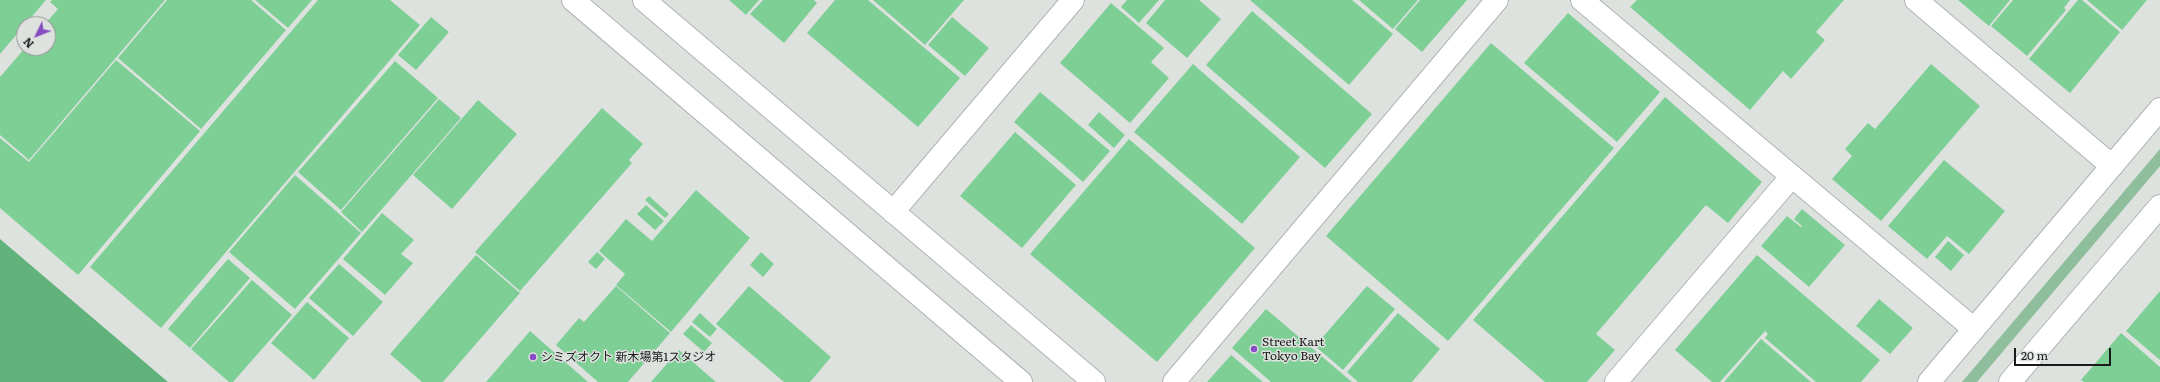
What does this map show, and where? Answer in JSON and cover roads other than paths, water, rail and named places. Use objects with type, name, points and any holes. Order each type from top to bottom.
[{"type":"street","points":[[573,0],[1021,382]]},
{"type":"street","points":[[644,0],[1094,382]]},
{"type":"street","points":[[893,212],[1073,0]]},
{"type":"street","points":[[1174,382],[1497,0]]},
{"type":"street","points":[[1582,0],[1974,329]]},
{"type":"street","points":[[1916,0],[2112,166]]},
{"type":"street","points":[[1929,382],[2160,109]]},
{"type":"street","points":[[1616,382],[1792,176]]},
{"type":"street","points":[[2010,382],[2160,206]]},
{"type":"place","name":"Street Kart Tokyo Bay","points":[[1254,349]]},
{"type":"place","name":"シミズオクト 新木場第1スタジオ","points":[[533,357]]}]
